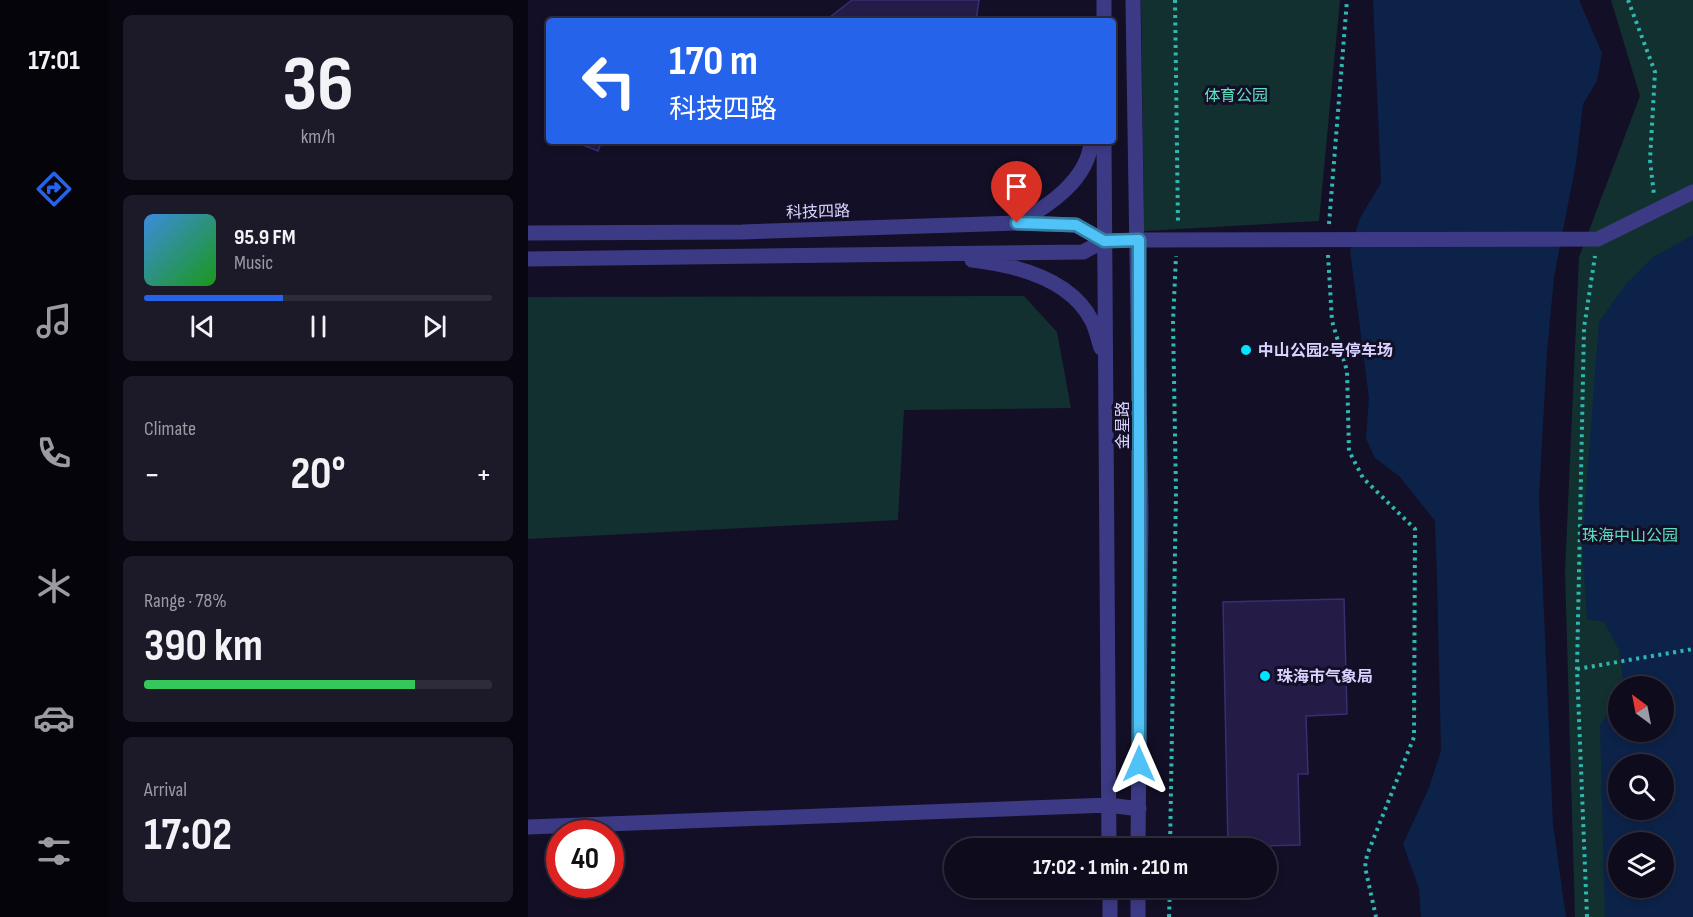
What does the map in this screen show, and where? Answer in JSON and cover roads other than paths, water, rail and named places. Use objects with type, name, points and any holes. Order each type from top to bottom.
[{"type":"street","points":[[1104,0],[1104,18]]},
{"type":"street","name":"金星路","points":[[1133,0],[1139,240],[1141,524],[1138,838]]},
{"type":"street","points":[[1017,223],[1043,210],[1064,192],[1080,170],[1091,144]]},
{"type":"street","name":"金星路","points":[[1104,144],[1109,838]]},
{"type":"street","points":[[935,256],[957,253],[1083,252],[1104,241],[1139,240],[1598,239],[1693,192]]},
{"type":"street","name":"科技四路","points":[[528,233],[742,232],[1017,223],[1076,225],[1104,241]]},
{"type":"street","points":[[528,259],[935,256],[987,262],[1045,277],[1066,291],[1091,320],[1105,359]]},
{"type":"street","points":[[528,827],[1109,805],[1138,809]]},
{"type":"street","points":[[1110,898],[1110,917]]},
{"type":"street","points":[[1138,898],[1138,917]]},
{"type":"water","points":[[1373,0],[1579,0],[1602,53],[1597,81],[1583,104],[1576,163],[1554,277],[1547,352],[1539,497],[1553,824],[1566,917],[1421,917],[1419,889],[1403,844],[1429,788],[1441,750],[1435,521],[1400,477],[1375,458],[1366,439],[1369,398],[1350,250],[1360,218],[1381,183]]},
{"type":"water","points":[[1693,235],[1693,917],[1605,917],[1600,726],[1608,713],[1608,742],[1674,742],[1674,676],[1623,676],[1619,650],[1604,622],[1587,619],[1582,543],[1599,322],[1626,284],[1653,257]]},
{"type":"place","name":"中山公园2号停车场","points":[[1246,350]]},
{"type":"place","name":"珠海市气象局","points":[[1265,676]]},
{"type":"park label","name":"体育公园","points":[[1236,95]]},
{"type":"park label","name":"珠海中山公园","points":[[1630,535]]}]
